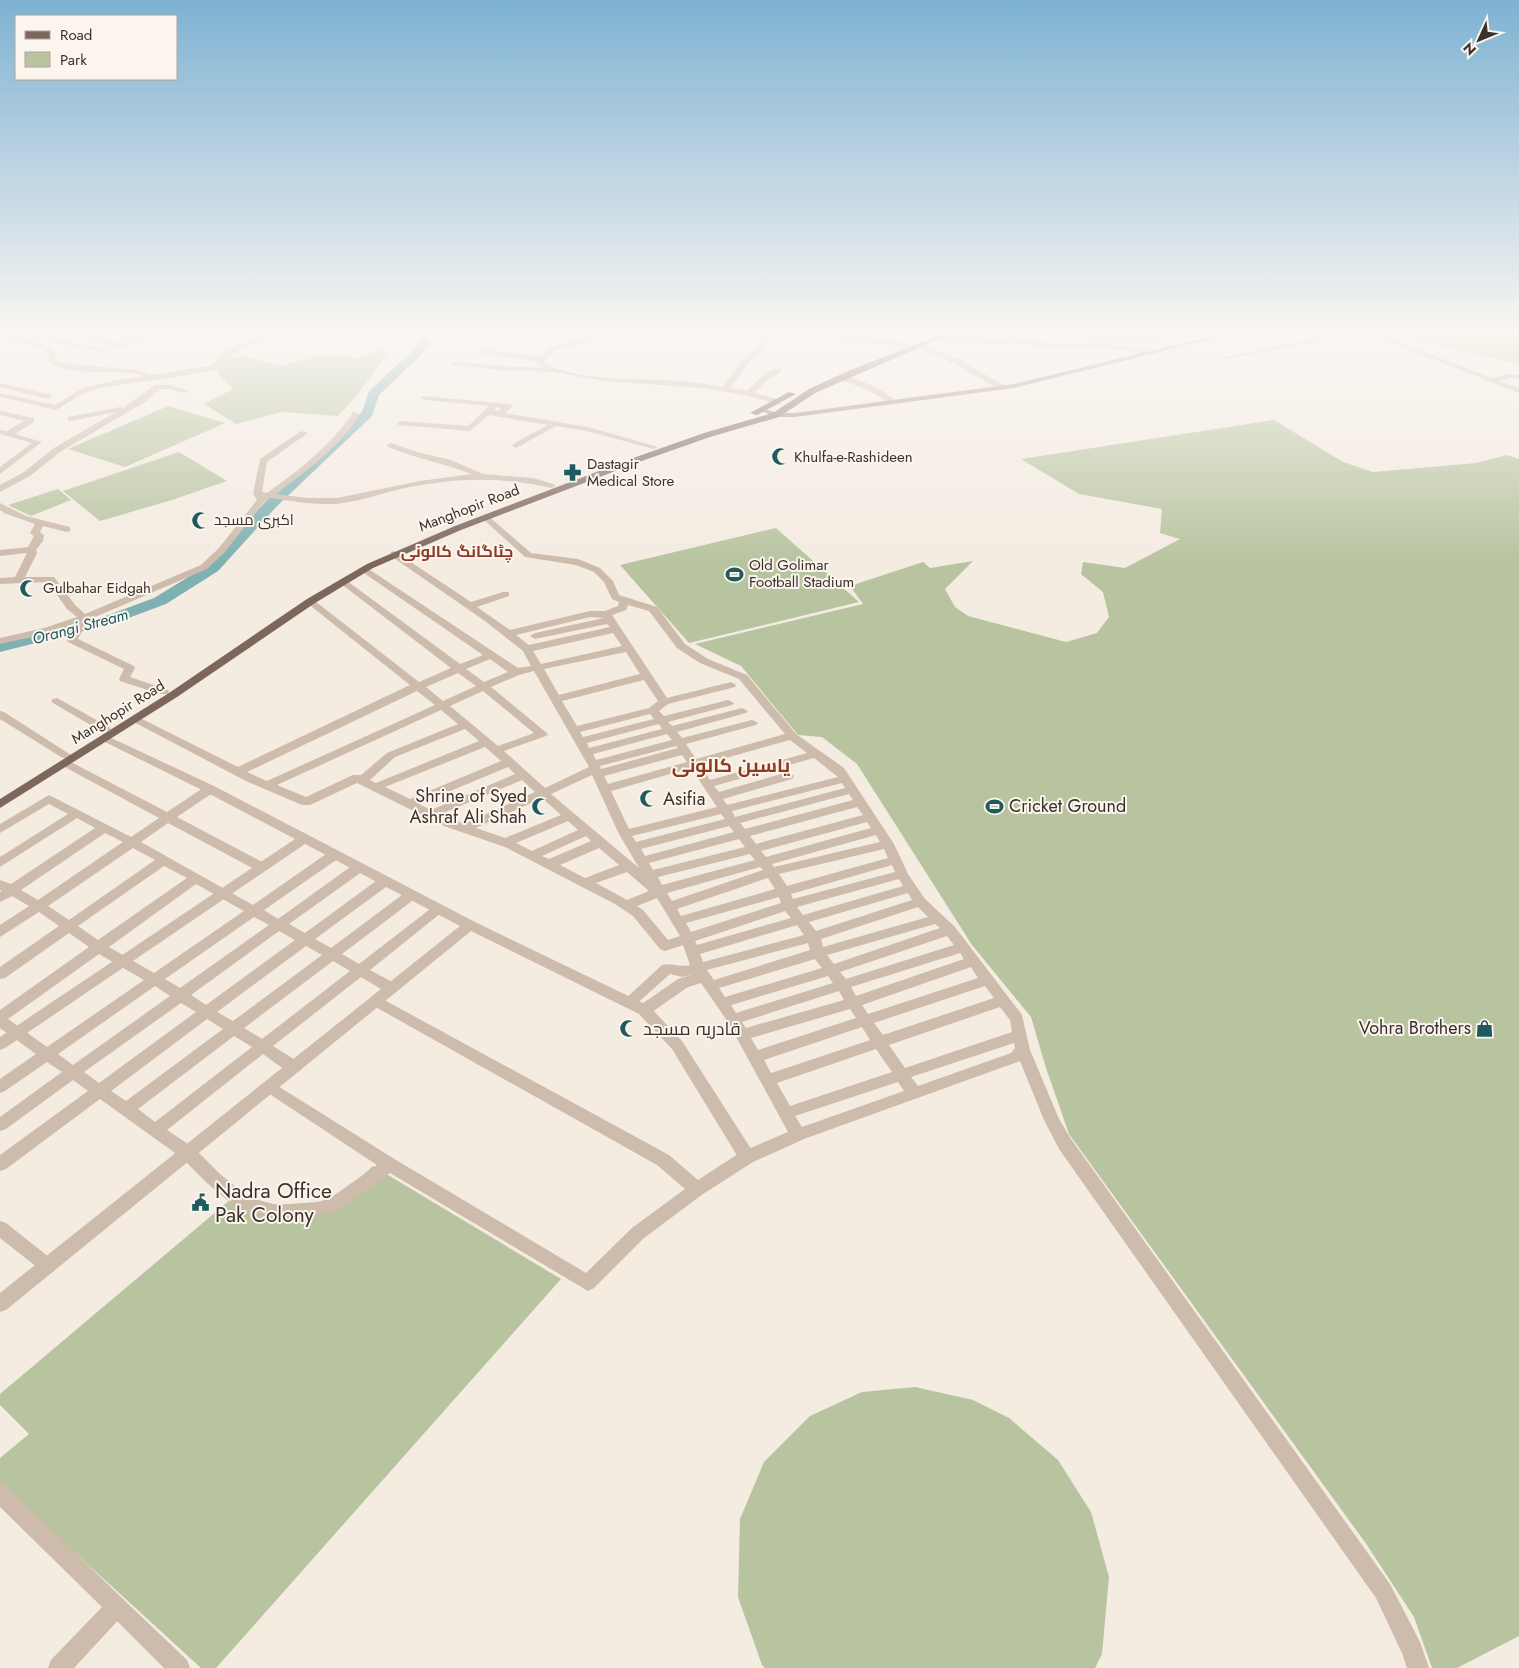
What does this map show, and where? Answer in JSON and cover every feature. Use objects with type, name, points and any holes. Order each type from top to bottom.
[{"type":"main road","name":"Manghopir Road","points":[[0,804],[318,588],[357,565],[434,530],[654,447],[768,407]]},
{"type":"main road","name":"Manghopir Road","points":[[105,734],[173,695],[343,581],[394,554],[486,517],[698,438],[776,415],[788,407]]},
{"type":"main road","points":[[762,410],[776,415],[795,415],[857,407]]},
{"type":"main road","name":"Manghopir Road","points":[[0,794],[65,759]]},
{"type":"street","points":[[71,419],[131,407]]},
{"type":"street","points":[[0,489],[27,474],[62,447],[131,407]]},
{"type":"street","points":[[401,423],[468,429],[472,428],[494,407]]},
{"type":"street","points":[[498,414],[508,407]]},
{"type":"street","points":[[0,412],[31,420],[3,433]]},
{"type":"street","points":[[488,412],[588,429],[654,447]]},
{"type":"street","points":[[0,641],[47,631],[84,618],[204,566],[222,550],[262,497],[289,480],[335,439],[353,420],[356,414]]},
{"type":"street","points":[[516,446],[556,423]]},
{"type":"street","points":[[3,433],[62,447]]},
{"type":"street","points":[[262,497],[263,461],[304,433]]},
{"type":"street","points":[[0,471],[38,442]]},
{"type":"street","points":[[391,445],[414,454],[448,462],[482,475]]},
{"type":"street","points":[[262,497],[293,498],[311,501],[339,500],[422,483],[482,475],[521,478],[552,485]]},
{"type":"street","points":[[0,506],[8,512],[67,529]]},
{"type":"street","points":[[486,517],[528,555],[578,562],[597,570],[608,581],[615,597],[624,602],[642,604],[653,609],[681,646],[704,661],[743,677],[792,736],[840,771],[888,844],[902,874],[920,902],[950,930],[1017,1019],[1022,1042],[1052,1120],[1065,1144],[1383,1591],[1412,1650],[1418,1668]]},
{"type":"street","points":[[19,580],[32,553],[31,550],[38,541],[39,535],[35,533],[40,522]]},
{"type":"street","points":[[0,553],[31,550]]},
{"type":"street","points":[[394,554],[527,649],[595,769],[625,834],[687,937],[704,977],[733,1019],[798,1134]]},
{"type":"street","points":[[364,569],[516,672]]},
{"type":"street","points":[[0,581],[51,579],[71,607],[84,618]]},
{"type":"street","points":[[343,581],[484,687],[542,734],[496,750]]},
{"type":"street","points":[[469,606],[506,594]]},
{"type":"street","points":[[311,601],[467,724],[569,816],[658,891]]},
{"type":"street","points":[[512,637],[608,617],[622,608],[624,602]]},
{"type":"street","points":[[608,617],[647,676],[666,725],[732,821],[768,867],[783,891],[788,905],[813,937],[818,952],[842,984],[852,1003],[914,1093]]},
{"type":"street","points":[[84,618],[72,640],[130,668],[124,680],[164,692]]},
{"type":"street","points":[[527,649],[616,629]]},
{"type":"street","points":[[267,785],[516,672],[628,648]]},
{"type":"street","points":[[238,772],[418,686],[491,655]]},
{"type":"street","points":[[556,699],[647,676]]},
{"type":"street","points":[[580,741],[658,706],[731,685]]},
{"type":"street","points":[[56,700],[105,734],[358,868],[588,984],[644,1010],[677,1045],[747,1157]]},
{"type":"street","points":[[666,725],[728,703]]},
{"type":"street","points":[[580,741],[742,711]]},
{"type":"street","points":[[0,714],[65,759],[168,818],[261,867]]},
{"type":"street","points":[[134,719],[238,772],[306,802],[356,778],[464,829],[504,843],[627,905],[638,913],[665,946],[687,937],[788,905],[902,874]]},
{"type":"street","points":[[464,829],[595,769],[682,746],[752,723]]},
{"type":"street","points":[[362,781],[391,755],[467,724]]},
{"type":"street","points":[[604,789],[695,765],[792,736]]},
{"type":"street","points":[[376,787],[487,742]]},
{"type":"street","points":[[708,784],[815,754]]},
{"type":"street","points":[[409,804],[509,762]]},
{"type":"street","points":[[431,814],[523,775]]},
{"type":"street","points":[[716,797],[788,776]]},
{"type":"street","points":[[625,834],[844,779]]},
{"type":"street","points":[[0,932],[210,789]]},
{"type":"street","points":[[634,847],[852,790]]},
{"type":"street","points":[[0,830],[49,799],[132,842],[391,988]]},
{"type":"street","points":[[643,861],[860,802]]},
{"type":"street","points":[[0,863],[77,813]]},
{"type":"street","points":[[504,843],[569,816]]},
{"type":"street","points":[[650,875],[870,817]]},
{"type":"street","points":[[4,891],[104,828]]},
{"type":"street","points":[[670,907],[768,867],[879,830]]},
{"type":"street","points":[[531,856],[587,831]]},
{"type":"street","points":[[0,1044],[303,839]]},
{"type":"street","points":[[548,865],[601,842]]},
{"type":"street","points":[[627,905],[658,891],[888,844]]},
{"type":"street","points":[[0,1087],[334,855]]},
{"type":"street","points":[[0,974],[164,860]]},
{"type":"street","points":[[678,921],[896,860]]},
{"type":"street","points":[[584,883],[628,866]]},
{"type":"street","points":[[0,1126],[358,868]]},
{"type":"street","points":[[196,878],[0,1019],[188,1153],[214,1179],[243,1203],[273,1211],[304,1212],[333,1205],[390,1165]]},
{"type":"street","points":[[0,1164],[385,881]]},
{"type":"street","points":[[692,951],[911,888]]},
{"type":"street","points":[[4,891],[38,905],[98,947],[234,1028],[295,1067]]},
{"type":"street","points":[[127,1109],[411,895]]},
{"type":"street","points":[[629,1002],[665,968],[704,977],[813,937],[920,902]]},
{"type":"street","points":[[156,1130],[439,909]]},
{"type":"street","points":[[644,1010],[683,983],[818,952],[937,919]]},
{"type":"street","points":[[0,1304],[470,925]]},
{"type":"street","points":[[721,1003],[831,970],[950,930]]},
{"type":"street","points":[[733,1019],[964,947]]},
{"type":"street","points":[[742,1035],[852,1003],[974,961]]},
{"type":"street","points":[[755,1058],[988,980]]},
{"type":"street","points":[[768,1080],[1004,1000]]},
{"type":"street","points":[[377,1001],[667,1163],[697,1189]]},
{"type":"street","points":[[786,1113],[903,1076],[1022,1042]]},
{"type":"street","points":[[270,1087],[390,1165],[588,1283],[638,1233],[697,1189],[747,1157],[798,1134],[1016,1057],[1022,1042]]},
{"type":"street","points":[[0,1228],[48,1266]]},
{"type":"street","points":[[0,1493],[179,1668]]},
{"type":"street","points":[[59,1668],[117,1607]]},
{"type":"green space","points":[[166,407],[225,423],[125,467],[68,449]]},
{"type":"green space","points":[[209,407],[347,407],[338,416],[281,412],[236,424]]},
{"type":"green space","points":[[1274,420],[1343,462],[1373,472],[1476,463],[1507,455],[1519,459],[1519,1636],[1457,1668],[1432,1668],[1414,1617],[1367,1545],[1069,1134],[1031,1017],[972,945],[857,764],[822,737],[798,735],[741,666],[695,644],[863,604],[850,586],[923,562],[930,568],[973,561],[945,589],[955,607],[968,616],[1066,642],[1097,633],[1109,617],[1103,592],[1081,574],[1083,562],[1125,568],[1180,539],[1160,533],[1162,509],[1079,494],[1021,459]]},
{"type":"green space","points":[[179,452],[227,481],[172,500],[100,521],[63,491]]},
{"type":"green space","points":[[58,489],[71,500],[31,516],[8,505]]},
{"type":"green space","points":[[776,528],[859,602],[689,643],[620,565]]},
{"type":"green space","points":[[373,1166],[561,1279],[216,1668],[201,1668],[0,1484],[0,1458],[29,1434],[0,1405],[0,1394],[230,1200],[276,1205],[334,1201]]},
{"type":"green space","points":[[915,1387],[973,1400],[1009,1418],[1058,1460],[1091,1512],[1109,1577],[1102,1654],[1095,1668],[765,1668],[762,1665],[738,1597],[740,1519],[764,1462],[810,1416],[862,1392]]},
{"type":"waterway","name":"Orangi Stream","points":[[0,647],[109,620],[160,601],[213,568],[272,503],[368,413],[370,407]]},
{"type":"place","name":"Khulfa-e-Rashideen","points":[[780,457]]},
{"type":"place","name":"Dastagir Medical Store","points":[[573,473]]},
{"type":"place","name":"اکبری مسجد","points":[[200,520]]},
{"type":"place","name":"Old Golimar Football Stadium","points":[[735,574]]},
{"type":"place","name":"Gulbahar Eidgah","points":[[29,588]]},
{"type":"place","name":"Asifia","points":[[649,799]]},
{"type":"place","name":"Shrine of Syed Ashraf Ali Shah","points":[[541,806]]},
{"type":"place","name":"Cricket Ground","points":[[995,806]]},
{"type":"place","name":"Vohra Brothers","points":[[1485,1028]]},
{"type":"place","name":"قادریہ مسجد","points":[[629,1029]]},
{"type":"place","name":"Nadra Office Pak Colony","points":[[201,1203]]},
{"type":"district","name":"چٹاگانگ کالونی","points":[[457,551]]},
{"type":"district","name":"یاسین کالونی","points":[[731,765]]}]
